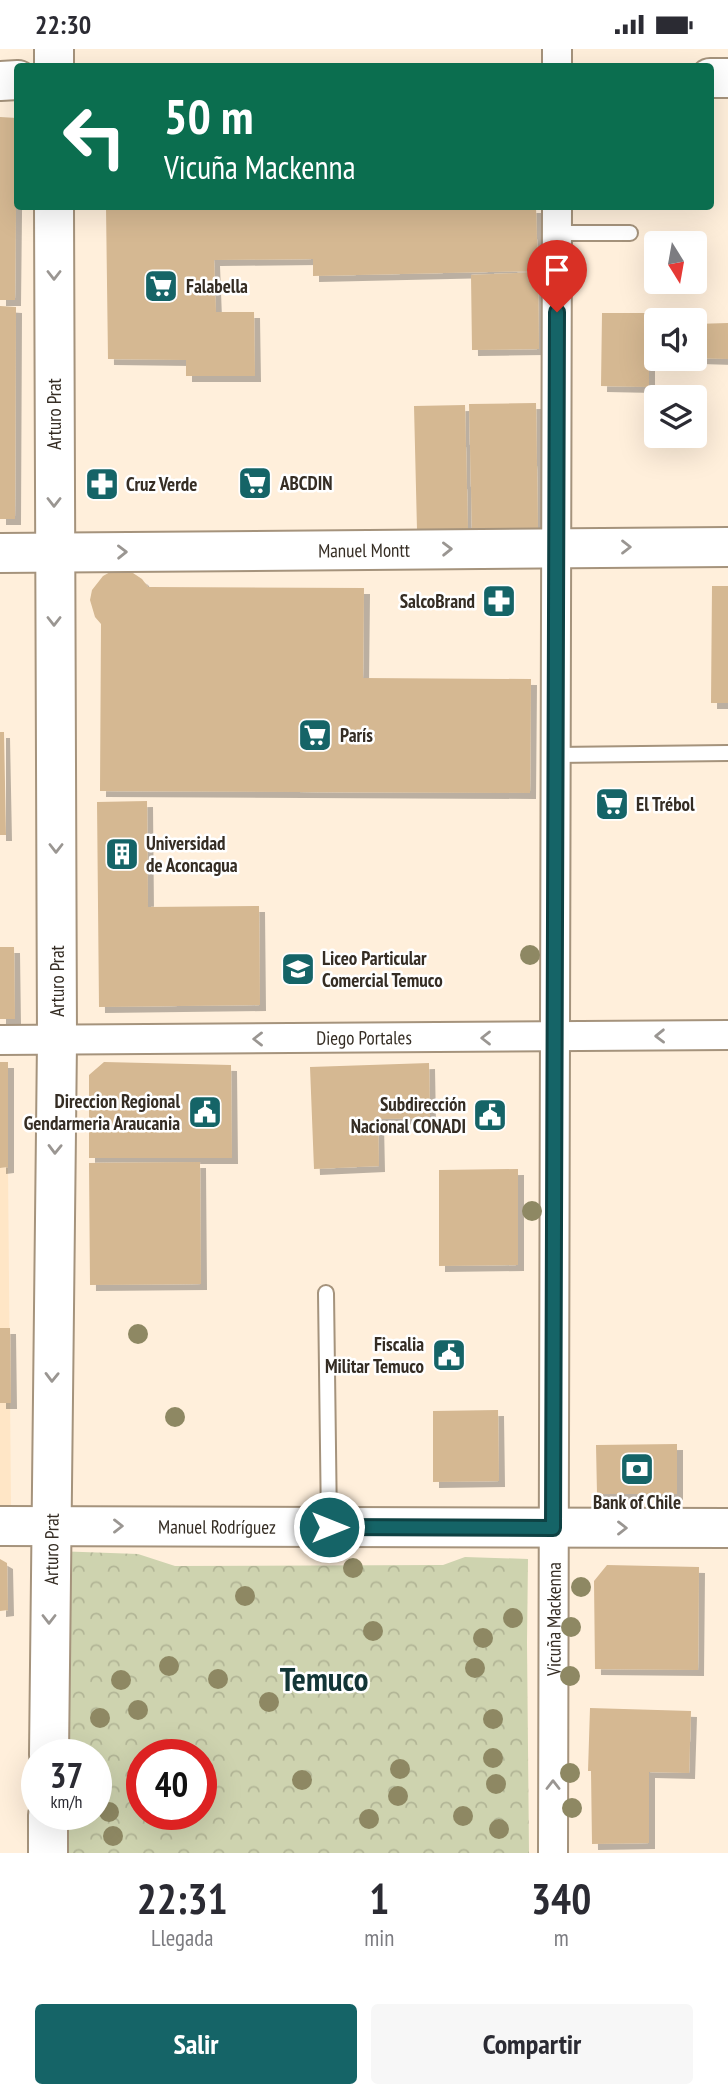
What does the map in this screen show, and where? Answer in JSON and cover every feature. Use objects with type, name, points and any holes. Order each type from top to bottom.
[{"type":"street","name":"Arturo Prat","points":[[49,1739],[57,1041],[54,210]]},
{"type":"street","name":"Vicuña Mackenna","points":[[553,1853],[557,220]]},
{"type":"street","name":"Manuel Montt","points":[[0,553],[728,547]]},
{"type":"street","name":"Diego Portales","points":[[0,1040],[728,1035]]},
{"type":"street","name":"Manuel Rodríguez","points":[[0,1526],[728,1528]]},
{"type":"street","points":[[48,1830],[48,1853]]},
{"type":"lane","points":[[557,220],[630,233]]},
{"type":"lane","points":[[556,755],[728,753]]},
{"type":"lane","points":[[326,1293],[329,1527]]},
{"type":"shaded area","points":[[8,1167],[11,1505],[0,1505],[0,1168]]},
{"type":"green space","points":[[55,1551],[138,1554],[175,1566],[443,1565],[465,1557],[528,1559],[529,1853],[68,1853],[68,1830],[112,1830],[112,1739],[67,1739]]},
{"type":"building","points":[[0,117],[14,118],[16,210],[15,300],[0,300]]},
{"type":"building","points":[[106,210],[536,210],[538,271],[313,276],[313,259],[214,260],[216,312],[254,312],[255,376],[186,376],[186,360],[108,359]]},
{"type":"building","points":[[538,272],[539,349],[472,350],[471,275]]},
{"type":"building","points":[[0,306],[16,307],[15,519],[0,519]]},
{"type":"building","points":[[602,313],[644,313],[644,371],[649,371],[649,385],[601,386]]},
{"type":"building","points":[[728,323],[728,359],[707,358],[707,324]]},
{"type":"building","points":[[536,403],[538,528],[472,529],[469,404]]},
{"type":"building","points":[[465,405],[468,529],[417,530],[414,406]]},
{"type":"building","name":"París","points":[[123,570],[142,579],[148,587],[364,588],[363,678],[531,679],[530,793],[100,791],[101,624],[95,617],[90,600],[92,590],[103,576],[112,571]]},
{"type":"building","points":[[712,586],[728,586],[728,703],[711,703]]},
{"type":"building","points":[[0,732],[4,732],[6,835],[0,835]]},
{"type":"building","name":"Universidad de Aconcagua","points":[[147,801],[148,907],[259,906],[260,1005],[99,1007],[97,802]]},
{"type":"building","points":[[0,947],[14,947],[15,1019],[0,1019]]},
{"type":"building","points":[[0,1062],[8,1062],[8,1167],[0,1168]]},
{"type":"building","points":[[104,1062],[231,1065],[232,1158],[89,1158],[89,1075]]},
{"type":"building","points":[[429,1063],[430,1118],[378,1119],[379,1166],[314,1169],[310,1067]]},
{"type":"building","points":[[200,1162],[201,1284],[90,1285],[89,1163]]},
{"type":"building","points":[[518,1169],[518,1265],[439,1266],[439,1170]]},
{"type":"building","points":[[0,1328],[10,1328],[11,1403],[0,1403]]},
{"type":"building","points":[[498,1410],[499,1481],[433,1482],[433,1411]]},
{"type":"building","name":"Bank of Chile","points":[[677,1444],[677,1494],[597,1494],[596,1445]]},
{"type":"building","points":[[0,1559],[7,1563],[8,1610],[0,1611]]},
{"type":"building","points":[[607,1565],[699,1567],[698,1670],[595,1669],[594,1581]]},
{"type":"building","points":[[590,1708],[691,1711],[689,1773],[649,1772],[649,1843],[592,1844],[591,1771],[588,1771]]},
{"type":"place","name":"Falabella","points":[[161,286]]},
{"type":"place","name":"ABCDIN","points":[[255,483]]},
{"type":"place","name":"Cruz Verde","points":[[102,484]]},
{"type":"place","name":"SalcoBrand","points":[[499,601]]},
{"type":"place","name":"París","points":[[315,735]]},
{"type":"place","name":"El Trébol","points":[[612,804]]},
{"type":"place","name":"Universidad de Aconcagua","points":[[122,854]]},
{"type":"place","name":"Liceo Particular Comercial Temuco","points":[[298,969]]},
{"type":"place","name":"Direccion Regional Gendarmeria Araucania","points":[[205,1112]]},
{"type":"place","name":"Subdirección Nacional CONADI","points":[[490,1115]]},
{"type":"place","name":"Fiscalia Militar Temuco","points":[[449,1355]]},
{"type":"place","name":"Bank of Chile","points":[[637,1469]]},
{"type":"district","name":"Temuco","points":[[324,1679]]},
{"type":"route","points":[[329,1527],[553,1528],[557,312]]}]
